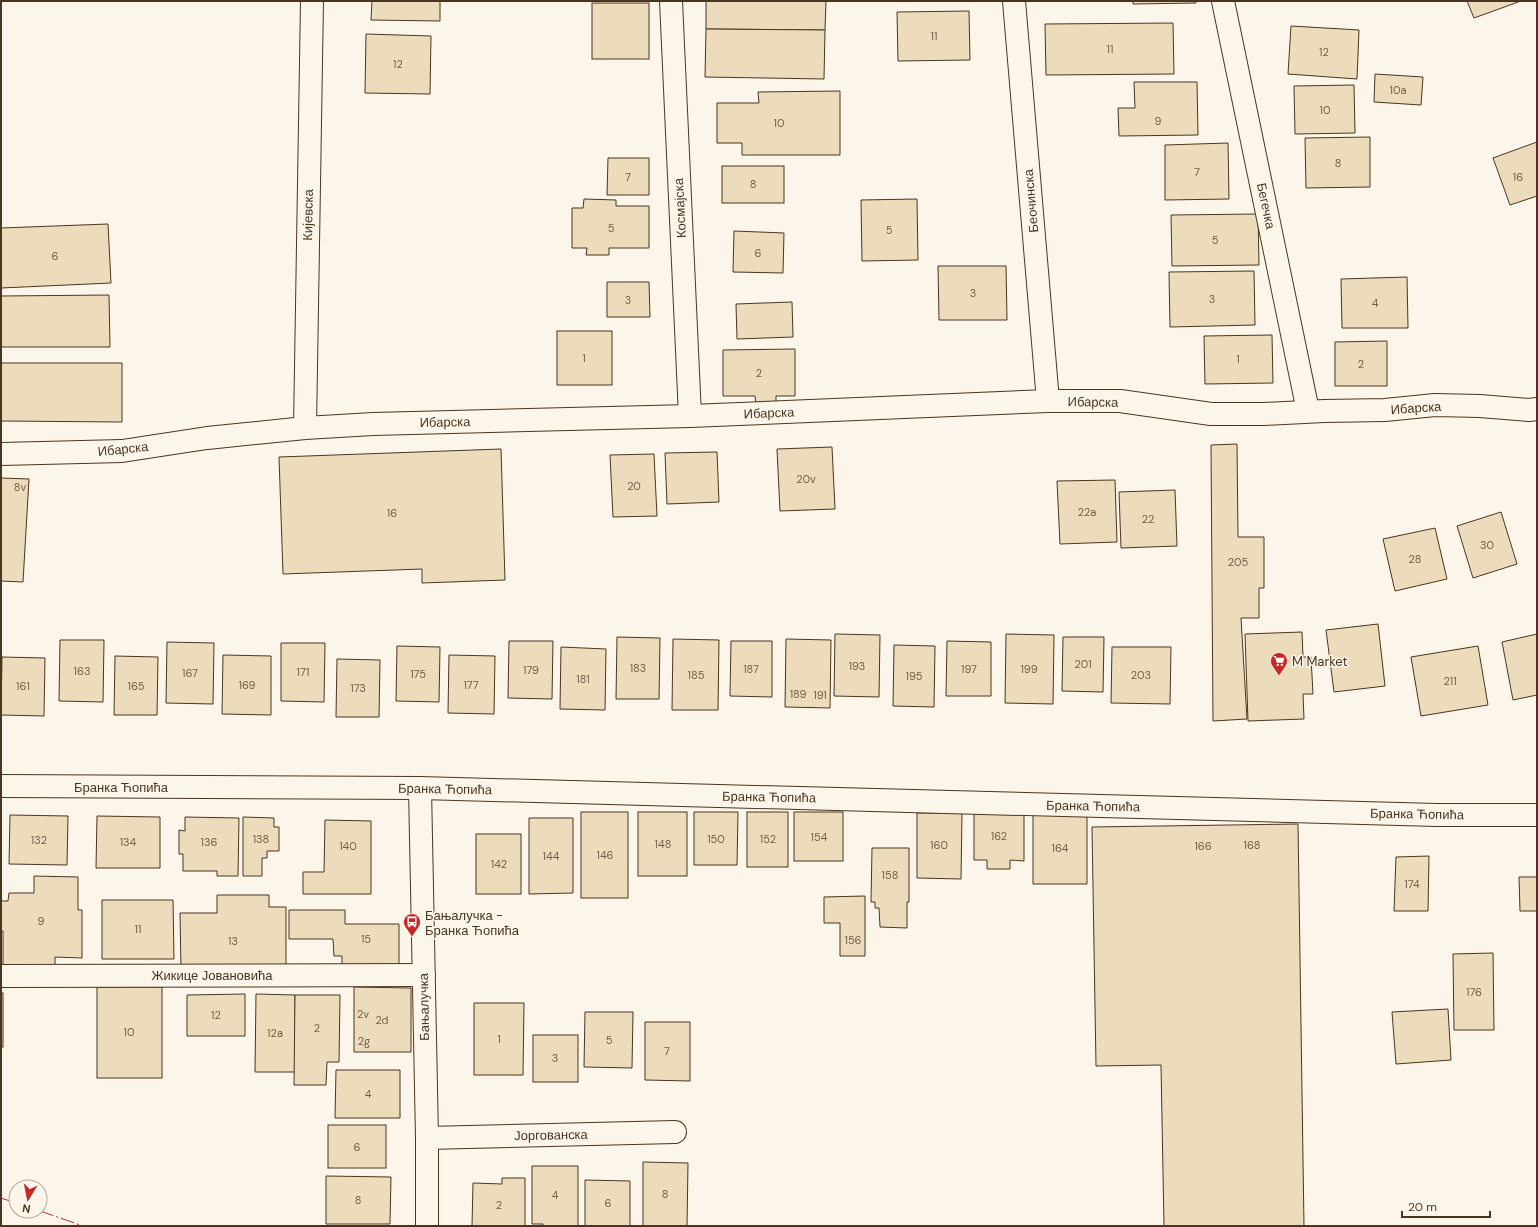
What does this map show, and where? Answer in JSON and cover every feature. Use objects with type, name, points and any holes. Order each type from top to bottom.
[{"type":"street","name":"Кијевска","points":[[305,428],[312,1]]},
{"type":"street","name":"Космајска","points":[[671,1],[690,416]]},
{"type":"street","name":"Беочинска","points":[[1014,1],[1048,401]]},
{"type":"street","name":"Бегечка","points":[[1223,1],[1308,411]]},
{"type":"street","name":"Ибарска","points":[[1,454],[122,451],[207,438],[305,428],[372,424],[690,416],[1048,401],[1120,401],[1211,414],[1264,414],[1308,411],[1385,410],[1435,405],[1480,406],[1529,410],[1537,409]]},
{"type":"street","name":"Бранка Ћопића","points":[[1,786],[420,788],[1438,815],[1537,815]]},
{"type":"street","name":"Бањалучка","points":[[420,788],[427,1138],[427,1226]]},
{"type":"street","name":"Жикице Јовановића","points":[[1,976],[424,975]]},
{"type":"street","name":"Јоргованска","points":[[427,1138],[675,1132]]},
{"type":"building","points":[[372,1],[440,1],[440,21],[371,20]]},
{"type":"building","points":[[706,1],[826,1],[825,30],[706,29]]},
{"type":"building","points":[[1133,1],[1196,1],[1196,3],[1133,4]]},
{"type":"building","points":[[1467,1],[1521,1],[1474,18]]},
{"type":"building","points":[[592,3],[649,3],[649,59],[592,59]]},
{"type":"building","points":[[969,11],[970,60],[898,61],[897,12]]},
{"type":"building","points":[[1173,23],[1174,74],[1046,75],[1045,24]]},
{"type":"building","points":[[1291,26],[1359,30],[1357,79],[1288,74]]},
{"type":"building","points":[[706,29],[825,30],[824,79],[705,77]]},
{"type":"building","points":[[366,34],[431,36],[430,94],[365,93]]},
{"type":"building","points":[[1375,74],[1423,77],[1421,105],[1374,102]]},
{"type":"building","points":[[1134,82],[1197,82],[1198,135],[1119,136],[1118,108],[1135,108]]},
{"type":"building","points":[[1354,85],[1355,133],[1295,134],[1294,86]]},
{"type":"building","points":[[840,91],[840,155],[742,155],[742,143],[717,143],[717,103],[759,103],[758,92]]},
{"type":"building","points":[[1370,137],[1370,187],[1306,188],[1305,138]]},
{"type":"building","points":[[1537,142],[1537,196],[1510,205],[1493,158]]},
{"type":"building","points":[[1228,143],[1229,199],[1165,200],[1165,145]]},
{"type":"building","points":[[608,158],[649,158],[649,195],[607,195]]},
{"type":"building","points":[[722,166],[784,166],[784,203],[722,203]]},
{"type":"building","points":[[584,199],[616,200],[616,206],[649,206],[649,248],[609,248],[609,255],[586,255],[587,248],[572,248],[572,208],[583,208]]},
{"type":"building","points":[[917,199],[918,260],[862,261],[861,200]]},
{"type":"building","points":[[1258,214],[1259,265],[1172,266],[1171,215]]},
{"type":"building","points":[[108,224],[111,283],[1,288],[1,228]]},
{"type":"building","points":[[734,231],[784,233],[783,273],[733,272]]},
{"type":"building","points":[[938,266],[1006,266],[1007,320],[939,320]]},
{"type":"building","points":[[1254,271],[1255,325],[1170,327],[1169,272]]},
{"type":"building","points":[[1407,277],[1408,328],[1342,328],[1341,279]]},
{"type":"building","points":[[607,282],[649,282],[650,317],[607,317]]},
{"type":"building","points":[[109,295],[110,347],[1,347],[1,296]]},
{"type":"building","points":[[792,302],[793,337],[737,339],[736,304]]},
{"type":"building","points":[[557,331],[612,331],[612,385],[557,385]]},
{"type":"building","points":[[1272,335],[1273,383],[1205,384],[1204,336]]},
{"type":"building","points":[[1387,341],[1387,386],[1335,386],[1335,342]]},
{"type":"building","points":[[795,349],[795,396],[776,396],[776,404],[756,404],[755,396],[723,396],[723,350]]},
{"type":"building","points":[[1,363],[122,363],[122,422],[1,421]]},
{"type":"building","points":[[1237,444],[1238,537],[1264,537],[1264,588],[1259,588],[1259,618],[1241,618],[1247,719],[1213,721],[1211,445]]},
{"type":"building","points":[[832,447],[835,509],[780,511],[777,449]]},
{"type":"building","points":[[501,449],[505,580],[422,583],[422,569],[283,574],[279,457]]},
{"type":"building","points":[[717,452],[719,502],[667,504],[665,453]]},
{"type":"building","points":[[654,454],[657,516],[613,517],[610,455]]},
{"type":"building","points":[[1,478],[29,479],[23,582],[1,581]]},
{"type":"building","points":[[1115,480],[1117,542],[1060,544],[1057,481]]},
{"type":"building","points":[[1175,490],[1177,546],[1121,548],[1119,492]]},
{"type":"building","points":[[1501,512],[1517,564],[1473,578],[1457,526]]},
{"type":"building","points":[[1435,528],[1447,579],[1395,591],[1383,539]]},
{"type":"building","points":[[1378,624],[1385,686],[1334,692],[1326,630]]},
{"type":"building","name":"M Market","points":[[1302,632],[1303,657],[1311,657],[1313,694],[1303,694],[1304,719],[1248,721],[1245,634]]},
{"type":"building","points":[[835,634],[880,635],[879,697],[834,696]]},
{"type":"building","points":[[1006,634],[1054,635],[1053,704],[1005,703]]},
{"type":"building","points":[[1537,634],[1537,695],[1513,700],[1502,642]]},
{"type":"building","points":[[617,637],[660,638],[659,699],[616,699]]},
{"type":"building","points":[[1063,637],[1104,637],[1103,692],[1062,691]]},
{"type":"building","points":[[673,639],[719,640],[718,710],[672,710]]},
{"type":"building","points":[[786,639],[831,640],[830,708],[785,707]]},
{"type":"building","points":[[60,640],[104,640],[103,702],[59,701]]},
{"type":"building","points":[[509,641],[553,641],[552,699],[508,698]]},
{"type":"building","points":[[731,641],[772,641],[772,697],[730,696]]},
{"type":"building","points":[[947,641],[991,642],[991,696],[946,696]]},
{"type":"building","points":[[167,642],[214,643],[213,704],[166,703]]},
{"type":"building","points":[[281,643],[325,643],[324,702],[281,701]]},
{"type":"building","points":[[894,645],[935,646],[934,707],[893,706]]},
{"type":"building","points":[[397,646],[440,647],[439,702],[396,701]]},
{"type":"building","points":[[1478,646],[1488,705],[1421,716],[1411,657]]},
{"type":"building","points":[[561,647],[606,649],[605,710],[560,709]]},
{"type":"building","points":[[1112,647],[1171,647],[1170,704],[1111,703]]},
{"type":"building","points":[[223,655],[271,656],[271,715],[222,714]]},
{"type":"building","points":[[449,655],[495,656],[494,714],[448,713]]},
{"type":"building","points":[[115,656],[158,657],[157,715],[114,715]]},
{"type":"building","points":[[2,657],[45,658],[44,716],[1,715]]},
{"type":"building","points":[[337,659],[380,660],[379,717],[336,717]]},
{"type":"building","points":[[581,812],[628,812],[628,898],[581,898]]},
{"type":"building","points":[[638,812],[687,812],[687,876],[638,876]]},
{"type":"building","points":[[694,812],[738,812],[737,865],[694,865]]},
{"type":"building","points":[[747,812],[788,812],[788,867],[747,867]]},
{"type":"building","points":[[794,812],[843,812],[843,861],[794,861]]},
{"type":"building","points":[[974,812],[1024,813],[1024,861],[1010,860],[1010,869],[987,869],[987,860],[974,860]]},
{"type":"building","points":[[1087,812],[1087,884],[1033,884],[1033,813]]},
{"type":"building","points":[[917,813],[962,813],[961,879],[917,878]]},
{"type":"building","points":[[10,815],[68,816],[67,865],[9,864]]},
{"type":"building","points":[[97,816],[160,817],[160,868],[96,868]]},
{"type":"building","points":[[185,817],[239,818],[238,876],[217,876],[217,871],[183,871],[183,854],[179,854],[179,830],[185,831]]},
{"type":"building","points":[[243,817],[274,818],[274,827],[279,827],[279,851],[267,851],[267,858],[262,858],[262,876],[243,876]]},
{"type":"building","points":[[529,818],[573,818],[573,893],[529,894]]},
{"type":"building","points":[[325,820],[371,821],[371,894],[303,894],[303,872],[324,872]]},
{"type":"building","points":[[1298,824],[1304,1226],[1164,1226],[1161,1065],[1096,1066],[1092,827]]},
{"type":"building","points":[[476,834],[521,834],[521,894],[476,894]]},
{"type":"building","points":[[872,848],[909,848],[909,902],[907,902],[907,928],[880,927],[879,908],[875,908],[875,902],[871,902]]},
{"type":"building","points":[[1429,856],[1428,911],[1394,911],[1396,857]]},
{"type":"building","points":[[34,876],[78,877],[78,910],[82,910],[82,958],[55,957],[55,971],[3,971],[1,901],[8,901],[9,893],[34,893]]},
{"type":"building","points":[[1519,877],[1537,877],[1537,911],[1520,911]]},
{"type":"building","points":[[217,895],[269,895],[269,907],[286,907],[286,968],[181,969],[180,913],[217,913]]},
{"type":"building","points":[[865,896],[865,956],[840,956],[840,923],[824,923],[824,897]]},
{"type":"building","points":[[102,900],[173,900],[174,959],[102,959]]},
{"type":"building","points":[[289,910],[345,910],[345,924],[399,924],[399,968],[342,968],[342,956],[334,956],[333,939],[289,939]]},
{"type":"building","points":[[1493,953],[1494,1030],[1454,1030],[1453,954]]},
{"type":"building","points":[[97,987],[162,987],[162,1078],[97,1078]]},
{"type":"building","points":[[354,987],[411,988],[411,1052],[354,1052]]},
{"type":"building","points":[[1,993],[3,993],[3,1047],[1,1047]]},
{"type":"building","points":[[245,994],[245,1036],[187,1036],[187,995]]},
{"type":"building","points":[[256,994],[295,995],[295,1072],[255,1072]]},
{"type":"building","points":[[295,995],[340,995],[339,1062],[327,1062],[326,1085],[294,1085]]},
{"type":"building","points":[[474,1003],[524,1003],[523,1075],[474,1075]]},
{"type":"building","points":[[1448,1009],[1451,1060],[1396,1064],[1392,1012]]},
{"type":"building","points":[[585,1012],[633,1012],[632,1068],[584,1067]]},
{"type":"building","points":[[645,1022],[690,1022],[690,1081],[645,1080]]},
{"type":"building","points":[[533,1035],[578,1035],[578,1082],[533,1082]]},
{"type":"building","points":[[336,1070],[400,1070],[400,1118],[335,1118]]},
{"type":"building","points":[[328,1125],[386,1125],[386,1168],[328,1168]]},
{"type":"building","points":[[643,1162],[688,1163],[687,1226],[643,1226]]},
{"type":"building","points":[[532,1166],[578,1166],[578,1226],[543,1226],[543,1224],[532,1224]]},
{"type":"building","points":[[326,1176],[391,1177],[390,1224],[326,1224]]},
{"type":"building","points":[[502,1178],[525,1178],[525,1226],[472,1226],[473,1183],[502,1184]]},
{"type":"building","points":[[585,1180],[630,1181],[630,1226],[585,1226]]},
{"type":"power","points":[[1,1198],[8,1200]]},
{"type":"power","points":[[48,1214],[83,1226]]},
{"type":"place","name":"M Market","points":[[1279,676]]},
{"type":"place","name":"Бањалучка - Бранка Ћопића","points":[[412,937]]}]
